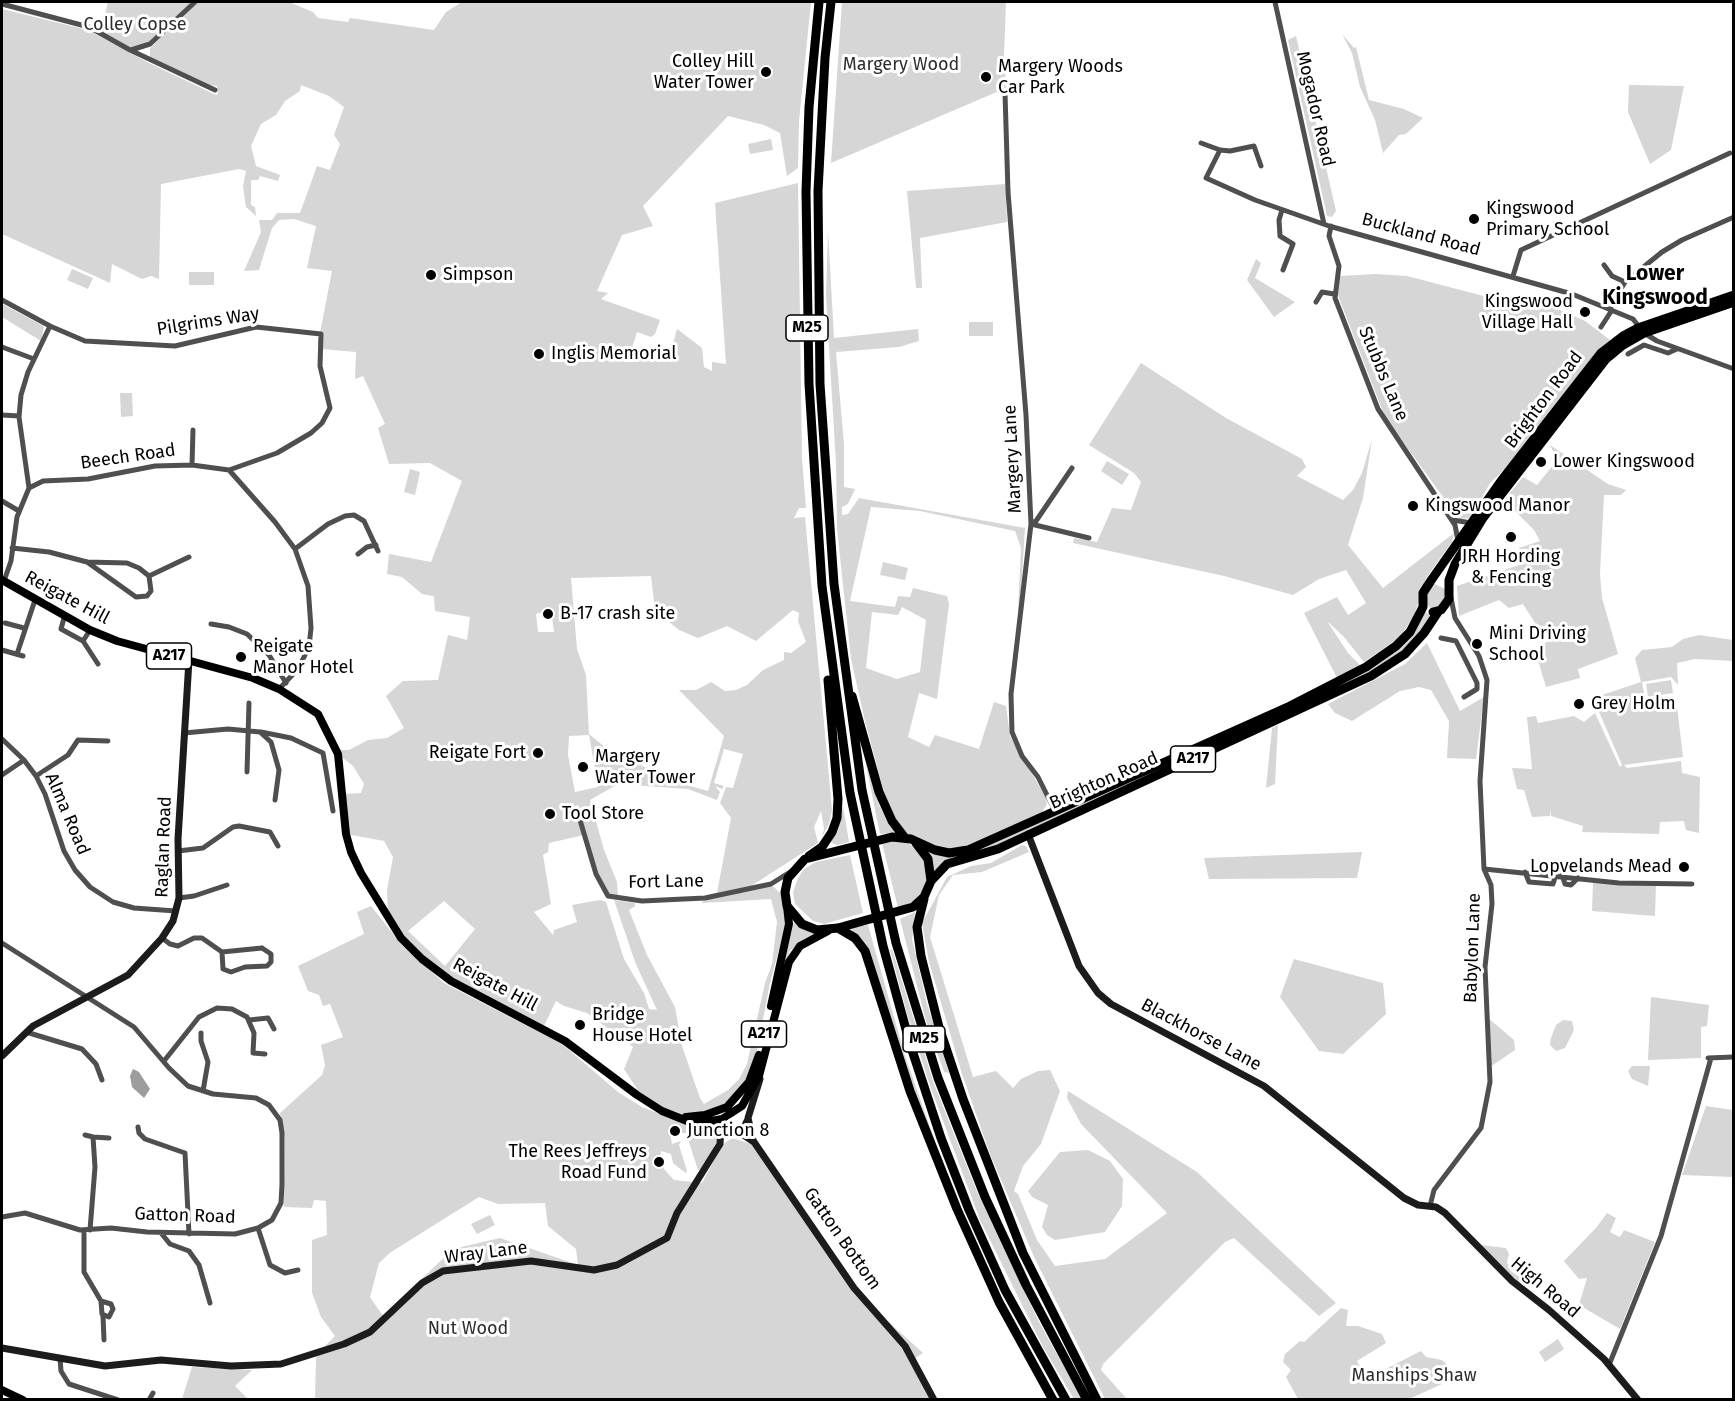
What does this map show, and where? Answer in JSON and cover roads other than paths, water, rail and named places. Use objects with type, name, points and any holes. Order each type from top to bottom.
[{"type":"highway","name":"M25","points":[[819,2],[810,107],[806,192],[807,339],[815,504],[830,654],[861,852],[883,946],[910,1044],[969,1210],[1005,1290],[1066,1400]]},
{"type":"highway","name":"M25","points":[[831,2],[821,112],[819,338],[828,523],[841,653],[873,850],[896,943],[924,1039],[957,1131],[985,1197],[1058,1350],[1087,1400]]},
{"type":"highway","name":"Brighton Road","points":[[1428,586],[1458,541],[1592,363],[1609,346],[1641,330],[1734,295]]},
{"type":"highway","name":"Brighton Road","points":[[1449,592],[1455,564],[1483,518],[1598,368],[1613,352],[1641,330],[1734,302]]},
{"type":"highway","points":[[1428,586],[1440,582],[1449,592]]},
{"type":"highway","name":"A217","points":[[1423,607],[1423,593],[1428,586]]},
{"type":"highway","name":"A217","points":[[1439,611],[1449,599],[1449,592]]},
{"type":"highway","name":"Brighton Road","points":[[905,838],[935,850],[958,852],[1055,811],[1352,676],[1404,638],[1415,625],[1423,607]]},
{"type":"highway","points":[[1423,607],[1431,612],[1439,611]]},
{"type":"highway","name":"Brighton Road","points":[[932,881],[947,864],[974,857],[1028,834],[1371,676],[1410,649],[1439,611]]},
{"type":"highway","name":"M25","points":[[841,653],[879,792],[892,821],[905,838]]},
{"type":"highway","name":"M25","points":[[805,860],[822,847],[832,832],[837,818],[837,783],[828,685],[830,654]]},
{"type":"highway","points":[[905,838],[888,838],[805,860],[792,871],[785,892],[787,906],[798,920],[808,927],[835,929],[906,910],[924,897],[932,881],[928,859],[916,843]]},
{"type":"highway","name":"M25","points":[[919,916],[941,874],[974,857]]},
{"type":"highway","name":"M25","points":[[924,897],[919,916],[918,939],[928,988],[976,1136],[1023,1253],[1098,1400]]},
{"type":"highway","name":"M25","points":[[835,929],[855,938],[865,951],[910,1091],[957,1209],[999,1302],[1053,1400]]},
{"type":"main road","name":"Reigate Hill","points":[[3,580],[64,618],[90,630],[117,641],[239,674],[279,689],[318,714],[338,754],[346,834],[351,852],[359,870],[401,938],[451,981],[565,1041],[637,1095],[681,1118],[718,1124]]},
{"type":"main road","name":"A217","points":[[681,1118],[718,1111],[738,1097],[749,1082],[758,1060],[789,924],[787,906]]},
{"type":"main road","name":"A217","points":[[718,1124],[736,1111],[752,1093],[759,1076],[793,954],[807,940],[835,929]]},
{"type":"main road","points":[[2,1390],[23,1400]]},
{"type":"street","points":[[130,50],[150,44],[195,2]]},
{"type":"street","name":"Mogador Road","points":[[1275,2],[1327,225]]},
{"type":"street","points":[[2,4],[89,27],[130,50],[215,90]]},
{"type":"street","name":"Margery Lane","points":[[1005,93],[1008,192],[1026,415],[1031,524],[1011,694],[1012,732],[1022,756],[1038,777],[1055,811]]},
{"type":"street","points":[[1202,142],[1220,150],[1230,151],[1254,146],[1261,166]]},
{"type":"street","name":"Buckland Road","points":[[1220,150],[1206,178],[1282,210],[1327,225],[1513,276],[1611,309],[1638,323],[1641,330],[1657,341],[1677,349]]},
{"type":"street","points":[[1513,276],[1521,250],[1730,153]]},
{"type":"street","points":[[1282,210],[1279,220],[1280,236],[1293,244],[1283,270]]},
{"type":"street","points":[[1601,327],[1625,282],[1682,240],[1734,217]]},
{"type":"street","name":"Stubbs Lane","points":[[1327,225],[1339,266],[1334,294],[1382,419],[1451,520],[1458,541]]},
{"type":"street","points":[[1604,265],[1612,276],[1625,282]]},
{"type":"street","points":[[1316,302],[1322,292],[1334,294]]},
{"type":"street","name":"Pilgrims Way","points":[[2,300],[50,326],[85,341],[175,346],[256,327],[321,334],[320,366],[330,408],[322,423],[311,434],[277,453],[229,470]]},
{"type":"street","points":[[3,580],[19,511],[29,488],[19,416],[24,385],[50,326]]},
{"type":"street","points":[[1657,341],[1660,326]]},
{"type":"street","points":[[1628,354],[1644,345],[1668,353],[1677,349],[1734,369]]},
{"type":"street","points":[[2,346],[34,359]]},
{"type":"street","points":[[2,415],[19,416]]},
{"type":"street","points":[[192,465],[193,430]]},
{"type":"street","name":"Beech Road","points":[[29,488],[44,481],[88,479],[148,467],[192,465],[229,470]]},
{"type":"street","points":[[1031,524],[1036,521],[1072,468]]},
{"type":"street","points":[[229,470],[275,522],[295,549],[308,586],[310,638],[303,661],[279,689]]},
{"type":"street","points":[[2,501],[19,511]]},
{"type":"street","points":[[295,549],[328,525],[345,516],[354,515],[364,521],[377,548],[367,547],[358,554]]},
{"type":"street","points":[[1451,520],[1472,523]]},
{"type":"street","points":[[1031,524],[1089,538]]},
{"type":"street","points":[[12,548],[50,552],[87,562],[127,563],[139,568],[149,576],[151,591],[147,596],[136,597],[87,562]]},
{"type":"street","points":[[149,576],[189,557]]},
{"type":"street","name":"Babylon Lane","points":[[1430,1206],[1434,1190],[1481,1128],[1490,1082],[1485,968],[1492,904],[1491,885],[1484,869],[1480,781],[1487,680],[1478,654],[1452,612],[1449,592]]},
{"type":"street","points":[[2,650],[20,655],[24,628],[35,600]]},
{"type":"street","points":[[1439,611],[1452,612]]},
{"type":"street","points":[[64,618],[61,629],[83,641],[98,664]]},
{"type":"street","points":[[5,623],[24,628]]},
{"type":"street","points":[[211,624],[229,627],[248,634],[269,655],[286,683]]},
{"type":"street","points":[[83,641],[90,630]]},
{"type":"street","points":[[1441,638],[1456,642],[1477,683],[1477,689],[1464,697]]},
{"type":"street","points":[[1465,660],[1478,654]]},
{"type":"street","name":"Raglan Road","points":[[2,1056],[26,1032],[128,975],[162,938],[176,911],[189,660]]},
{"type":"street","points":[[247,772],[249,703]]},
{"type":"street","points":[[184,734],[248,730],[291,738],[323,753],[333,811]]},
{"type":"street","points":[[260,732],[271,742],[279,770],[275,800]]},
{"type":"street","name":"Alma Road","points":[[2,739],[24,760],[36,776],[45,794],[64,851],[75,870],[90,887],[112,902],[134,908],[176,911]]},
{"type":"street","points":[[36,776],[68,755],[78,740],[108,741]]},
{"type":"street","points":[[2,775],[24,760]]},
{"type":"street","name":"Fort Lane","points":[[580,819],[596,874],[608,896],[642,901],[705,898],[771,884],[792,871]]},
{"type":"street","points":[[178,851],[203,848],[233,827],[239,826],[270,832],[278,846]]},
{"type":"street","name":"Blackhorse Lane","points":[[1028,834],[1079,966],[1098,993],[1111,1004],[1263,1086],[1404,1198],[1418,1205],[1430,1206]]},
{"type":"street","points":[[1484,869],[1619,883],[1692,884]]},
{"type":"street","points":[[1525,872],[1529,882],[1552,884],[1559,875]]},
{"type":"street","points":[[771,884],[785,892]]},
{"type":"street","points":[[178,898],[194,896],[227,885]]},
{"type":"street","points":[[162,938],[178,946],[194,938],[202,938],[222,952],[262,948],[271,954],[271,962],[267,966],[245,967],[228,972],[222,966],[222,952]]},
{"type":"street","name":"Gatton Road","points":[[2,943],[134,1027],[178,1077],[203,1092],[256,1098],[269,1105],[280,1120],[282,1133],[281,1203],[272,1220],[258,1228],[235,1234],[161,1233],[111,1228],[87,1230],[25,1213],[2,1217]]},
{"type":"street","points":[[736,1132],[745,1126],[748,1118],[765,1062],[780,995]]},
{"type":"street","points":[[164,1061],[199,1017],[210,1009],[232,1009],[249,1020],[254,1033],[253,1053],[265,1054]]},
{"type":"street","points":[[249,1020],[268,1018],[274,1029]]},
{"type":"street","points":[[26,1032],[82,1049],[96,1064],[102,1080]]},
{"type":"street","points":[[201,1033],[201,1041],[208,1062],[203,1092]]},
{"type":"street","points":[[1609,1365],[1661,1236],[1709,1058],[1733,1057]]},
{"type":"street","points":[[718,1111],[718,1124]]},
{"type":"street","points":[[748,1118],[754,1142]]},
{"type":"street","name":"Gatton Bottom","points":[[718,1124],[754,1142],[854,1288],[905,1346],[934,1400]]},
{"type":"street","name":"Wray Lane","points":[[718,1124],[721,1140]]},
{"type":"street","points":[[132,1135],[138,1130],[145,1138],[182,1150],[187,1156],[189,1234]]},
{"type":"street","name":"Wray Lane","points":[[2,1348],[105,1366],[161,1360],[231,1366],[288,1363],[370,1332],[422,1283],[443,1271],[531,1261],[594,1270],[617,1265],[667,1238],[677,1213],[701,1178],[721,1140],[736,1132]]},
{"type":"street","points":[[85,1135],[109,1138]]},
{"type":"street","points":[[93,1137],[95,1175],[84,1272],[101,1301],[104,1340]]},
{"type":"street","name":"High Road","points":[[1430,1206],[1445,1213],[1495,1266],[1549,1310],[1609,1365],[1638,1400]]},
{"type":"street","points":[[258,1228],[270,1265],[285,1273],[298,1270]]},
{"type":"street","points":[[161,1233],[170,1244],[189,1251],[199,1265],[210,1303]]},
{"type":"street","points":[[101,1301],[108,1301],[113,1309],[109,1317],[103,1316]]},
{"type":"street","points":[[60,1358],[62,1371],[69,1384],[118,1400]]},
{"type":"street","points":[[149,1400],[153,1393]]},
{"type":"place","name":"Colley Hill Water Tower","points":[[766,72]]},
{"type":"place","name":"Margery Woods Car Park","points":[[986,77]]},
{"type":"place","name":"Kingswood Primary School","points":[[1474,219]]},
{"type":"place","name":"Simpson","points":[[431,275]]},
{"type":"place","name":"Kingswood Village Hall","points":[[1585,312]]},
{"type":"place","name":"Inglis Memorial","points":[[539,354]]},
{"type":"place","name":"Lower Kingswood","points":[[1541,462]]},
{"type":"place","name":"Kingswood Manor","points":[[1413,506]]},
{"type":"place","name":"JRH Hording & Fencing","points":[[1511,537]]},
{"type":"place","name":"B-17 crash site","points":[[548,614]]},
{"type":"place","name":"Mini Driving School","points":[[1477,644]]},
{"type":"place","name":"Reigate Manor Hotel","points":[[241,657]]},
{"type":"place","name":"Grey Holm","points":[[1579,704]]},
{"type":"place","name":"Reigate Fort","points":[[538,753]]},
{"type":"place","name":"Margery Water Tower","points":[[583,767]]},
{"type":"place","name":"Tool Store","points":[[550,814]]},
{"type":"place","name":"Lopvelands Mead","points":[[1684,867]]},
{"type":"place","name":"Bridge House Hotel","points":[[580,1025]]},
{"type":"place","name":"Junction 8","points":[[675,1131]]},
{"type":"place","name":"The Rees Jeffreys Road Fund","points":[[659,1162]]},
{"type":"district","name":"Lower Kingswood","points":[[1655,286]]},
{"type":"park label","name":"Colley Copse","points":[[135,25]]},
{"type":"park label","name":"Margery Wood","points":[[901,65]]},
{"type":"park label","name":"Nut Wood","points":[[468,1329]]},
{"type":"park label","name":"Manships Shaw","points":[[1414,1376]]}]
